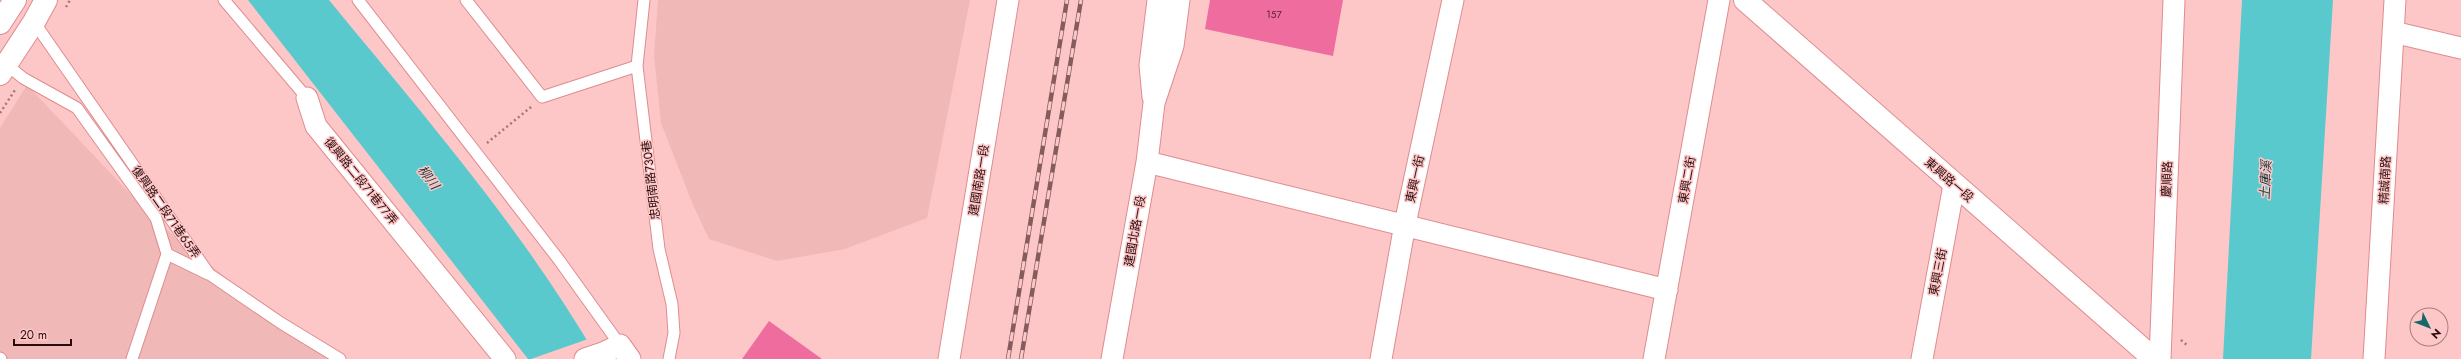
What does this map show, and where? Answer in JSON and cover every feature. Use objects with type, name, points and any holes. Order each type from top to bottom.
[{"type":"street","points":[[0,23],[15,0]]},
{"type":"street","points":[[3,69],[34,22],[46,0]]},
{"type":"street","name":"建國南路一段","points":[[949,359],[1008,0]]},
{"type":"street","name":"建國北路一段","points":[[1154,103],[1150,65],[1158,0]]},
{"type":"street","name":"建國北路一段","points":[[1112,359],[1147,162],[1154,103],[1173,46],[1179,0]]},
{"type":"street","name":"東興一街","points":[[1381,359],[1405,224],[1453,0]]},
{"type":"street","name":"東興二街","points":[[1654,359],[1719,0]]},
{"type":"street","name":"東興路一段","points":[[1745,0],[2154,359]]},
{"type":"street","name":"慶順路","points":[[2160,359],[2174,0]]},
{"type":"street","name":"精誠南路","points":[[2374,359],[2395,0]]},
{"type":"street","points":[[2393,32],[2461,48]]},
{"type":"street","name":"復興路二段71巷77弄","points":[[307,98],[316,126],[505,359]]},
{"type":"street","points":[[1147,162],[1405,224],[1667,290]]},
{"type":"street","name":"東興三街","points":[[1922,359],[1954,185]]},
{"type":"lane","name":"復興路二段71巷77弄","points":[[224,0],[307,98]]},
{"type":"lane","points":[[358,0],[559,260],[610,354]]},
{"type":"lane","points":[[466,0],[542,97],[637,66]]},
{"type":"lane","name":"忠明南路730巷","points":[[644,0],[637,66],[659,249],[672,304],[674,333],[669,359]]},
{"type":"lane","name":"復興路二段71巷65弄","points":[[34,22],[209,274],[281,323],[340,359]]},
{"type":"lane","points":[[3,69],[23,78],[78,108],[156,218],[167,254],[132,359]]},
{"type":"lane","points":[[167,254],[209,274]]},
{"type":"path","points":[[476,153],[542,97]]},
{"type":"path","points":[[2179,338],[2188,346]]},
{"type":"shaded area","points":[[658,0],[970,0],[927,218],[845,249],[777,261],[709,239],[693,205],[661,123],[654,55]]},
{"type":"shaded area","points":[[27,85],[156,221],[297,335],[342,359],[0,359],[0,128]]},
{"type":"water","name":"柳川","points":[[248,0],[329,0],[436,130],[505,219],[538,264],[598,359],[528,359]]},
{"type":"water","name":"土庫溪","points":[[2242,0],[2333,0],[2311,359],[2223,359]]},
{"type":"pier","points":[[588,339],[600,359],[531,359]]},
{"type":"building","points":[[1210,0],[1343,0],[1333,56],[1205,29]]},
{"type":"building","points":[[769,321],[822,359],[742,359]]},
{"type":"railway","points":[[1008,359],[1067,0]]},
{"type":"railway","points":[[1021,359],[1081,0]]}]
